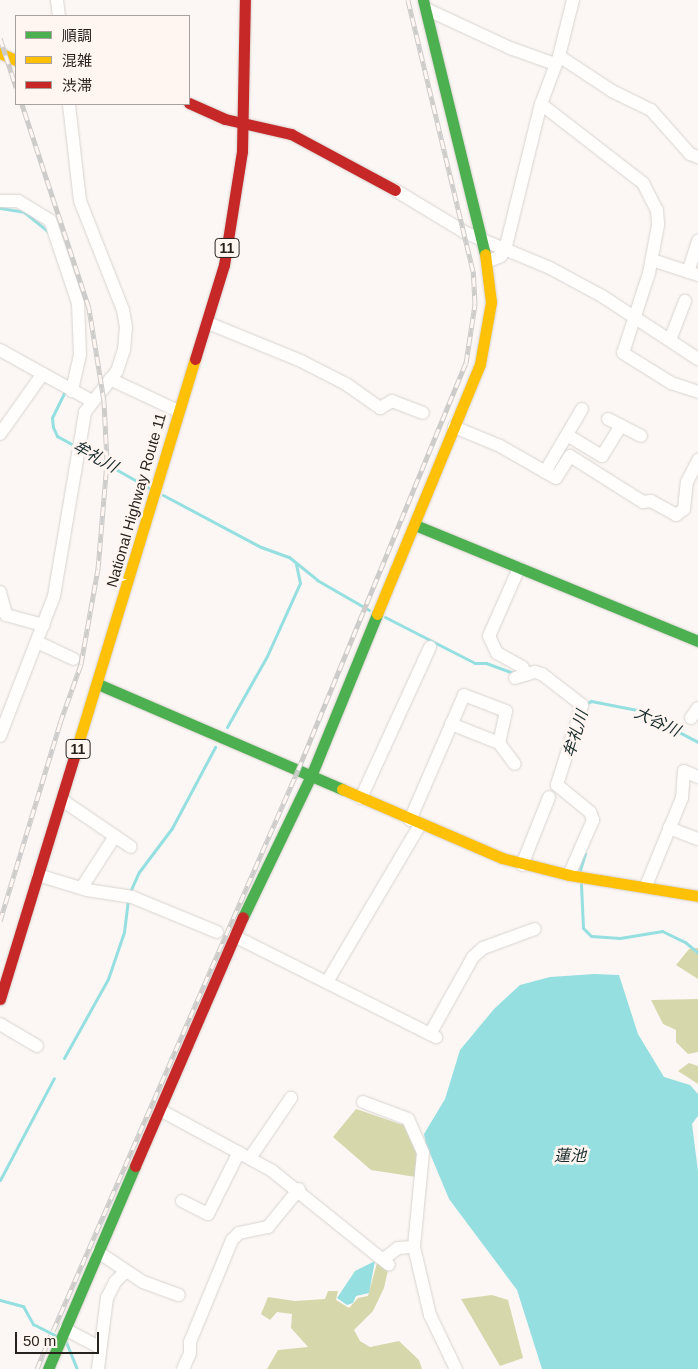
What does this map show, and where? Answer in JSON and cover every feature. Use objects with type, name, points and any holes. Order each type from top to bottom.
[{"type":"main road","name":"National Highway Route 11","points":[[0,999],[98,684],[178,411],[208,323],[235,212],[244,124],[244,0]]},
{"type":"main road","points":[[48,1369],[234,936],[311,776],[480,364],[489,327],[491,302],[487,262],[424,5]]},
{"type":"main road","points":[[0,53],[15,60]]},
{"type":"main road","points":[[190,103],[244,124],[291,134],[395,190]]},
{"type":"main road","points":[[414,525],[698,641]]},
{"type":"main road","points":[[98,684],[415,823],[522,865],[569,875],[698,895]]},
{"type":"street","points":[[57,0],[59,15]]},
{"type":"street","points":[[487,262],[501,256],[505,249],[541,104],[557,60],[573,0]]},
{"type":"street","points":[[424,5],[510,48],[557,60],[650,110],[690,154],[698,157]]},
{"type":"street","points":[[541,104],[643,183],[657,210],[652,260],[637,318],[623,353],[671,383],[698,392]]},
{"type":"street","points":[[0,736],[44,625],[62,562],[85,412],[110,379],[124,350],[126,327],[114,283],[80,201],[68,105]]},
{"type":"street","points":[[395,190],[482,240],[550,268],[637,318],[697,356]]},
{"type":"street","points":[[0,201],[18,201],[50,220],[78,304],[80,355],[68,389]]},
{"type":"street","points":[[652,260],[693,273],[698,242]]},
{"type":"street","points":[[670,340],[685,301]]},
{"type":"street","points":[[208,323],[316,368],[346,384],[380,408],[392,401],[422,413]]},
{"type":"street","points":[[0,350],[42,375],[92,401]]},
{"type":"street","points":[[0,434],[42,375]]},
{"type":"street","points":[[110,379],[178,411]]},
{"type":"street","points":[[545,472],[582,409]]},
{"type":"street","points":[[608,419],[641,436]]},
{"type":"street","points":[[567,435],[602,456],[621,426]]},
{"type":"street","points":[[454,427],[500,446],[556,478],[570,456],[643,502],[651,501],[676,515],[684,509],[687,482],[698,460]]},
{"type":"street","points":[[519,568],[489,636],[497,653],[522,667],[521,676],[542,674],[582,705],[557,785],[590,812],[593,820],[569,875]]},
{"type":"street","points":[[0,592],[6,615],[44,625]]},
{"type":"street","points":[[37,642],[73,659]]},
{"type":"street","points":[[361,798],[430,646]]},
{"type":"street","points":[[327,982],[415,823],[464,695],[506,710],[499,743]]},
{"type":"street","points":[[452,724],[499,743],[515,764]]},
{"type":"street","points":[[646,886],[682,798],[684,771],[698,777]]},
{"type":"street","points":[[522,865],[549,796]]},
{"type":"street","points":[[62,800],[131,847]]},
{"type":"street","points":[[669,828],[698,839]]},
{"type":"street","points":[[84,884],[115,836]]},
{"type":"street","points":[[38,875],[87,890],[127,896],[217,932]]},
{"type":"street","points":[[234,936],[433,1036],[473,957],[483,948],[535,929]]},
{"type":"street","points":[[0,1024],[37,1046]]},
{"type":"street","points":[[182,1201],[208,1214],[244,1155],[291,1098]]},
{"type":"street","points":[[363,1102],[408,1119],[422,1153],[414,1247],[430,1316],[456,1369]]},
{"type":"street","points":[[160,1110],[244,1155],[299,1190],[387,1261],[398,1248],[414,1247]]},
{"type":"street","points":[[183,1369],[190,1353],[190,1342],[232,1240],[239,1233],[268,1227],[299,1190]]},
{"type":"street","points":[[98,1252],[125,1272],[179,1295]]},
{"type":"street","points":[[98,1369],[108,1298],[115,1282],[125,1272]]},
{"type":"street","points":[[65,1329],[100,1348]]},
{"type":"green space","points":[[698,948],[698,979],[676,965],[689,949]]},
{"type":"green space","points":[[698,999],[698,1052],[688,1054],[676,1042],[676,1030],[663,1024],[651,1000]]},
{"type":"green space","points":[[689,1063],[698,1066],[698,1084],[678,1071]]},
{"type":"green space","points":[[356,1109],[406,1126],[418,1151],[416,1177],[371,1170],[333,1137]]},
{"type":"green space","points":[[378,1259],[388,1270],[384,1288],[373,1311],[354,1330],[360,1341],[370,1347],[399,1341],[419,1360],[422,1369],[267,1369],[278,1350],[308,1347],[291,1328],[292,1314],[277,1312],[270,1320],[261,1314],[268,1297],[295,1301],[325,1299],[328,1291],[338,1291],[336,1300],[349,1308],[358,1298],[368,1296]]},
{"type":"green space","points":[[492,1295],[508,1300],[523,1358],[500,1366],[461,1299]]},
{"type":"water","name":"蓮池","points":[[594,974],[619,975],[638,1034],[664,1077],[690,1085],[698,1094],[698,1116],[692,1124],[698,1171],[698,1369],[542,1369],[517,1290],[449,1199],[426,1144],[424,1134],[445,1099],[460,1050],[494,1009],[520,985],[550,977]]},
{"type":"water","points":[[375,1261],[369,1293],[356,1296],[353,1303],[347,1305],[337,1298],[355,1271]]},
{"type":"waterway","name":"牟礼川","points":[[0,208],[24,212],[49,232]]},
{"type":"waterway","name":"牟礼川","points":[[66,389],[52,418],[53,427],[57,436],[77,447]]},
{"type":"waterway","name":"牟礼川","points":[[82,450],[149,488]]},
{"type":"waterway","name":"牟礼川","points":[[163,495],[261,547],[289,557],[317,580],[369,610]]},
{"type":"waterway","points":[[227,727],[267,656],[300,583],[296,564]]},
{"type":"waterway","name":"牟礼川","points":[[385,617],[475,663],[486,663],[514,673]]},
{"type":"waterway","name":"大谷川","points":[[586,704],[591,701],[637,710],[698,742]]},
{"type":"waterway","points":[[129,894],[139,872],[172,828],[215,747]]},
{"type":"waterway","name":"牟礼川","points":[[580,870],[585,854]]},
{"type":"waterway","name":"牟礼川","points":[[581,884],[583,928],[591,936],[620,938],[662,931],[685,942],[698,953]]},
{"type":"waterway","points":[[64,1058],[108,979],[124,932],[128,900]]},
{"type":"waterway","points":[[0,1180],[54,1078]]},
{"type":"waterway","points":[[0,1300],[23,1306],[33,1324],[55,1335]]},
{"type":"waterway","points":[[66,1342],[77,1369]]},
{"type":"railway","points":[[53,1331],[298,770],[466,363],[475,304],[473,271],[408,0]]},
{"type":"railway","points":[[0,38],[15,84]]},
{"type":"railway","points":[[0,921],[60,723],[81,664],[98,569],[107,461],[104,401],[89,308],[22,105]]},
{"type":"railway","points":[[37,1369],[51,1335]]},
{"type":"traffic: fast","points":[[423,0],[485,254]]},
{"type":"traffic: fast","points":[[415,525],[698,641]]},
{"type":"traffic: fast","points":[[243,917],[311,776],[377,614]]},
{"type":"traffic: fast","points":[[98,684],[342,789]]},
{"type":"traffic: fast","points":[[48,1369],[135,1166]]},
{"type":"traffic: slow","points":[[0,53],[15,60]]},
{"type":"traffic: slow","points":[[377,614],[480,364],[491,302],[485,254]]},
{"type":"traffic: slow","points":[[74,757],[195,359]]},
{"type":"traffic: slow","points":[[342,789],[502,858],[569,875],[698,896]]},
{"type":"traffic: jam","points":[[195,359],[224,265],[242,151],[245,0]]},
{"type":"traffic: jam","points":[[190,103],[225,119],[291,134],[395,190]]},
{"type":"traffic: jam","points":[[0,999],[74,757]]},
{"type":"traffic: jam","points":[[135,1166],[243,917]]}]
